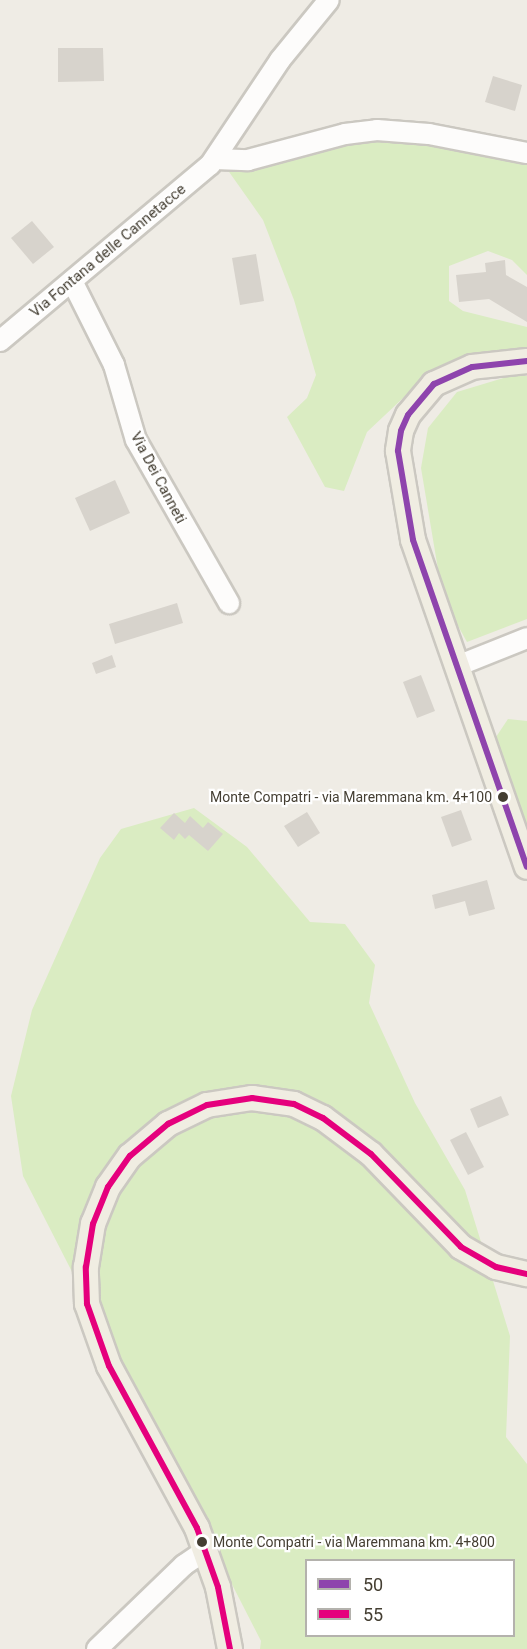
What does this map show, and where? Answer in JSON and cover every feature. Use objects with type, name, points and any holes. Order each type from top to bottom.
[{"type":"main road","points":[[527,361],[483,364],[441,380],[417,401],[401,431],[399,464],[413,540],[527,867]]},
{"type":"main road","points":[[230,1649],[218,1587],[206,1550],[191,1514],[103,1353],[87,1304],[86,1267],[100,1204],[119,1170],[150,1137],[179,1118],[215,1103],[261,1098],[294,1104],[323,1118],[371,1154],[461,1247],[496,1268],[527,1274]]},
{"type":"street","name":"Via Fontana delle Cannetacce","points":[[0,340],[215,159],[274,68],[330,0]]},
{"type":"street","points":[[215,159],[248,160],[345,134],[377,130],[439,136],[527,153]]},
{"type":"street","name":"Via Dei Canneti","points":[[72,281],[117,372],[134,435],[229,603]]},
{"type":"street","points":[[457,666],[527,638]]},
{"type":"street","points":[[97,1649],[177,1571],[206,1550]]},
{"type":"green space","points":[[368,135],[438,139],[527,161],[527,275],[512,260],[488,251],[449,266],[449,301],[463,311],[527,327],[527,352],[491,352],[450,361],[419,383],[367,432],[344,491],[325,487],[287,417],[307,398],[316,375],[294,300],[263,220],[227,169]]},
{"type":"green space","points":[[513,375],[527,376],[527,619],[467,642],[443,599],[421,468],[428,428],[457,392]]},
{"type":"green space","points":[[508,719],[527,721],[527,834],[494,740]]},
{"type":"green space","points":[[194,808],[247,847],[310,922],[345,924],[375,965],[369,1003],[415,1103],[465,1190],[510,1336],[506,1437],[527,1464],[527,1649],[260,1649],[261,1641],[23,1176],[11,1096],[32,1010],[100,858],[121,829]]},
{"type":"building","points":[[58,48],[103,48],[104,81],[58,82]]},
{"type":"building","points":[[493,76],[522,85],[515,111],[485,102]]},
{"type":"building","points":[[32,221],[54,247],[33,264],[11,238]]},
{"type":"building","points":[[256,254],[264,301],[240,305],[232,258]]},
{"type":"building","points":[[505,260],[506,275],[527,287],[527,322],[489,299],[459,302],[456,275],[486,272],[485,263]]},
{"type":"building","points":[[115,480],[130,513],[90,531],[75,498]]},
{"type":"building","points":[[177,603],[183,623],[115,644],[109,624]]},
{"type":"building","points":[[112,655],[116,667],[96,674],[92,663]]},
{"type":"building","points":[[421,675],[435,711],[417,718],[403,682]]},
{"type":"building","points":[[461,810],[472,840],[452,847],[441,817]]},
{"type":"building","points":[[307,812],[320,833],[298,847],[284,826]]},
{"type":"building","points":[[174,813],[185,823],[190,816],[203,828],[208,822],[223,834],[208,851],[189,835],[185,839],[179,833],[174,840],[160,828]]},
{"type":"building","points":[[487,880],[495,909],[469,916],[465,901],[435,909],[432,895]]},
{"type":"building","points":[[501,1096],[509,1115],[478,1128],[470,1109]]},
{"type":"building","points":[[466,1132],[484,1167],[468,1175],[450,1140]]},
{"type":"transit line","name":"50","points":[[527,361],[472,367],[434,384],[408,415],[401,431],[398,451],[413,540],[527,867]]},
{"type":"transit line","name":"55","points":[[230,1649],[218,1587],[197,1528],[109,1366],[87,1304],[86,1267],[93,1224],[108,1187],[130,1156],[168,1124],[207,1105],[252,1098],[294,1104],[323,1118],[371,1154],[461,1247],[496,1267],[527,1274]]},
{"type":"place","name":"Monte Compatri - via Maremmana km. 4+100","points":[[503,797]]},
{"type":"place","name":"Monte Compatri - via Maremmana km. 4+800","points":[[202,1542]]}]
